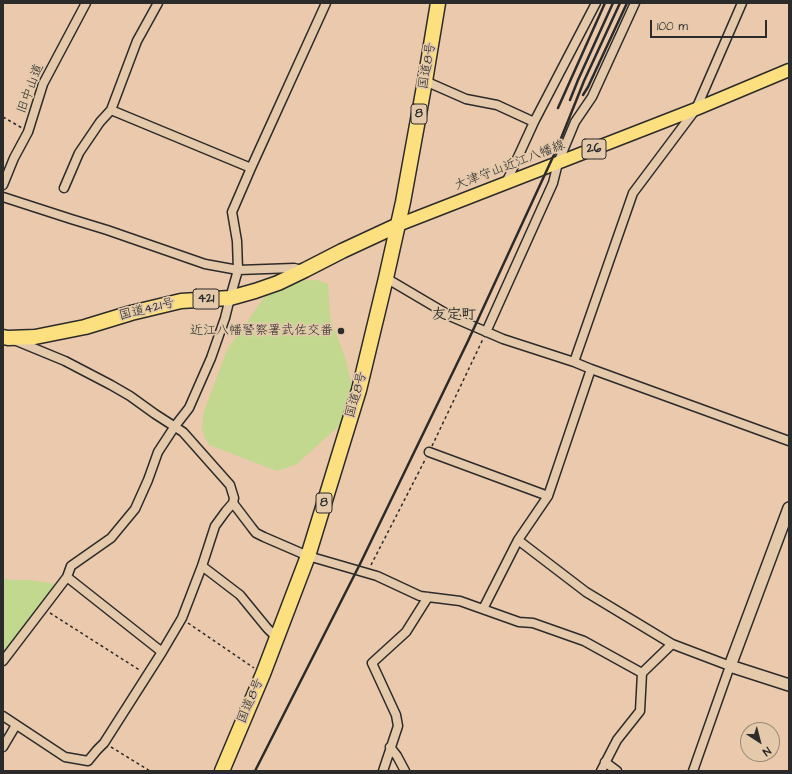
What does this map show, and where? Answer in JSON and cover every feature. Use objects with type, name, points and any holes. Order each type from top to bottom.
[{"type":"highway","name":"国道8号","points":[[222,771],[263,674],[308,556],[359,390],[403,202],[426,81],[438,3]]},
{"type":"highway","name":"国道421号","points":[[6,337],[35,337],[85,327],[131,313],[181,301],[230,298],[278,283],[398,225]]},
{"type":"main road","name":"大津守山近江八幡線","points":[[398,225],[696,109],[789,70]]},
{"type":"street","name":"旧中山道","points":[[3,185],[14,158],[28,132],[43,84],[86,3]]},
{"type":"street","points":[[64,188],[79,154],[100,122],[111,110],[137,41],[158,3]]},
{"type":"street","points":[[3,661],[67,577],[71,566],[111,538],[135,509],[148,480],[158,452],[189,408],[211,358],[225,318],[238,270],[237,242],[232,212],[250,168],[326,3]]},
{"type":"street","points":[[506,183],[534,122],[596,3]]},
{"type":"street","points":[[486,332],[553,183],[558,163],[575,122],[592,97],[635,3]]},
{"type":"street","points":[[574,362],[633,193],[696,109],[742,3]]},
{"type":"street","points":[[426,81],[466,99],[498,105],[534,122]]},
{"type":"street","points":[[111,110],[250,168]]},
{"type":"street","points":[[3,197],[108,230],[205,264],[238,270],[294,268],[305,270]]},
{"type":"street","points":[[386,278],[452,317],[503,339],[574,362],[789,441]]},
{"type":"street","points":[[6,337],[65,361],[111,385],[184,432],[230,485],[234,503],[256,533],[308,556],[377,576],[420,596],[460,601],[519,622],[533,623],[584,641],[642,673]]},
{"type":"street","points":[[483,609],[518,540],[548,496],[591,369]]},
{"type":"street","points":[[429,452],[548,496]]},
{"type":"street","points":[[3,716],[65,757],[75,760],[88,761],[96,750],[104,743],[182,618],[202,566],[215,526],[234,503]]},
{"type":"street","points":[[693,771],[730,666],[789,508]]},
{"type":"street","points":[[518,540],[586,592],[672,644],[730,666],[789,685]]},
{"type":"street","points":[[202,566],[240,595],[277,638]]},
{"type":"street","points":[[67,577],[162,652]]},
{"type":"street","points":[[383,771],[398,726],[396,715],[372,663],[406,632],[428,597]]},
{"type":"street","points":[[601,771],[617,740],[640,711],[642,673],[672,644]]},
{"type":"street","points":[[3,747],[16,725]]},
{"type":"street","points":[[390,748],[397,756],[405,771]]},
{"type":"street","points":[[606,762],[617,771]]},
{"type":"path","points":[[3,117],[28,132]]},
{"type":"path","points":[[43,608],[147,675]]},
{"type":"path","points":[[182,618],[263,674]]},
{"type":"path","points":[[104,743],[150,771]]},
{"type":"green space","points":[[317,280],[328,284],[330,317],[346,360],[354,394],[350,413],[340,425],[297,464],[277,471],[209,445],[202,430],[204,411],[228,348],[264,298],[272,290],[285,284]]},
{"type":"green space","points":[[3,578],[56,584],[3,654]]},
{"type":"railway","points":[[558,108],[605,3]]},
{"type":"railway","points":[[570,100],[613,3]]},
{"type":"railway","points":[[255,771],[361,562],[468,341],[558,146],[584,81],[620,3]]},
{"type":"railway","points":[[583,95],[627,3]]},
{"type":"place","name":"近江八幡警察署武佐交番","points":[[341,331]]},
{"type":"district","name":"友定町","points":[[454,316]]}]
